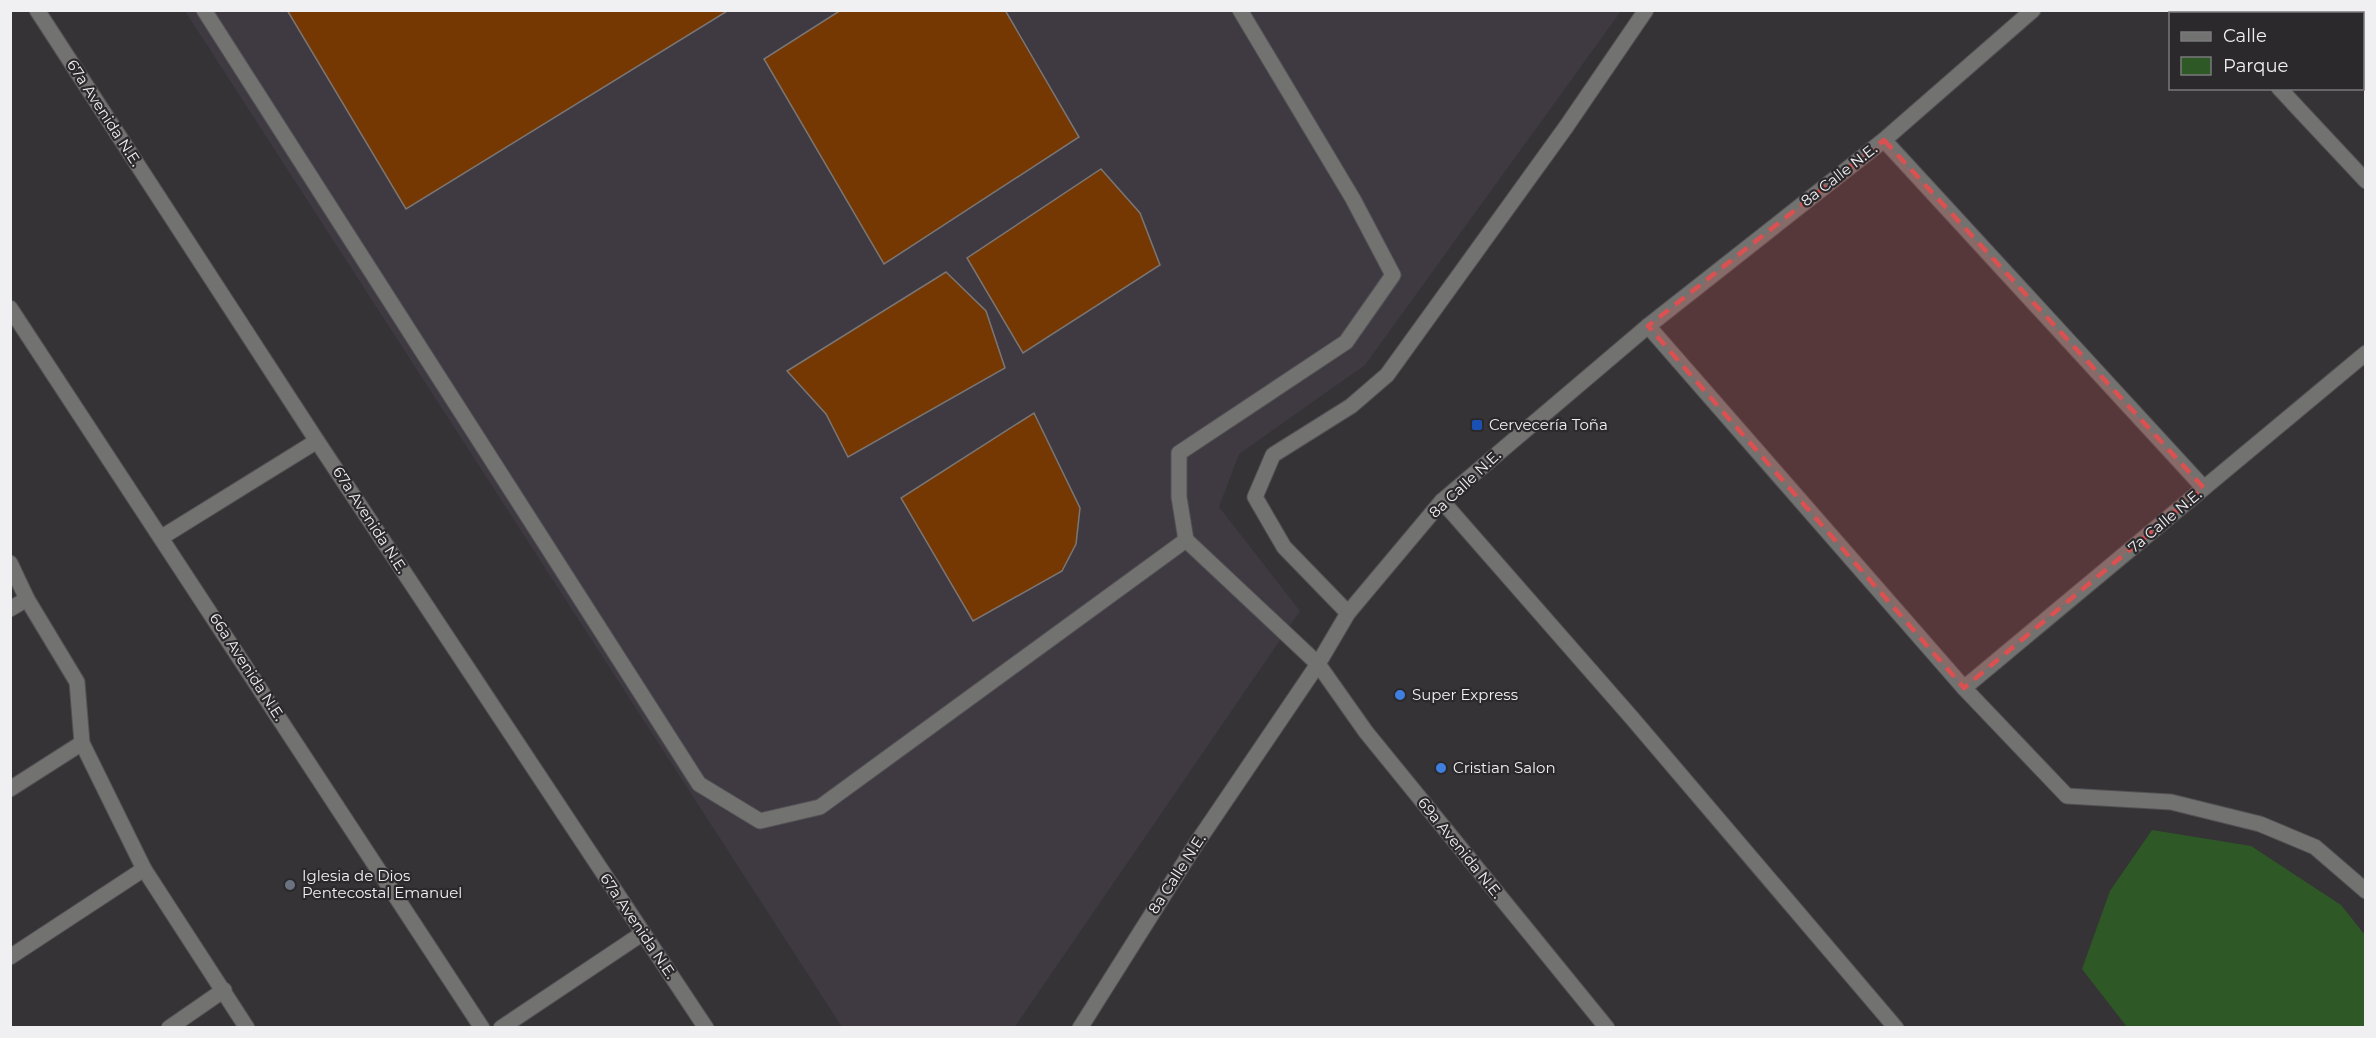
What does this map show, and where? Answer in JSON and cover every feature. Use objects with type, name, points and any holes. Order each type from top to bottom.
[{"type":"street","name":"67a Avenida N.E.","points":[[37,10],[318,441],[706,1028]]},
{"type":"street","points":[[204,10],[699,784],[760,821],[820,807],[1186,540],[1179,496],[1179,453],[1346,342],[1393,275],[1353,199],[1240,10]]},
{"type":"street","points":[[1348,613],[1284,547],[1255,497],[1273,455],[1352,406],[1387,375],[1566,128],[1646,10]]},
{"type":"street","name":"8a Calle N.E.","points":[[1080,1028],[1196,844],[1318,664],[1348,613],[1442,501],[1648,326],[1884,140],[2033,10]]},
{"type":"street","points":[[2281,90],[2366,181]]},
{"type":"street","points":[[1884,140],[2204,488]]},
{"type":"street","name":"66a Avenida N.E.","points":[[10,308],[482,1028]]},
{"type":"street","points":[[1648,326],[1964,688],[2067,796],[2171,802],[2260,824],[2315,847],[2366,891]]},
{"type":"street","name":"7a Calle N.E.","points":[[1964,688],[2366,353]]},
{"type":"street","points":[[162,537],[318,441]]},
{"type":"street","points":[[1442,501],[1632,718],[1896,1028]]},
{"type":"street","name":"69a Avenida N.E.","points":[[1186,540],[1318,664],[1366,732],[1607,1028]]},
{"type":"street","points":[[10,563],[27,598],[77,682],[82,743],[144,869],[248,1028]]},
{"type":"street","points":[[10,609],[27,598]]},
{"type":"street","points":[[10,789],[82,743]]},
{"type":"street","points":[[10,957],[144,869]]},
{"type":"street","points":[[501,1028],[643,933]]},
{"type":"street","points":[[169,1028],[224,990]]},
{"type":"highlighted area","points":[[1884,140],[2204,488],[1964,688],[1648,326]]},
{"type":"shaded area","points":[[185,11],[1621,11],[1365,365],[1239,454],[1219,507],[1300,611],[1014,1028],[842,1027]]},
{"type":"green space","points":[[2152,830],[2251,846],[2341,905],[2365,935],[2365,1027],[2127,1027],[2082,969],[2110,891]]},
{"type":"building","points":[[287,10],[729,10],[406,209]]},
{"type":"building","points":[[841,10],[1005,10],[1079,137],[884,264],[764,59]]},
{"type":"building","points":[[1101,169],[1140,213],[1160,265],[1023,353],[967,258]]},
{"type":"building","points":[[946,272],[986,311],[1005,368],[848,457],[826,414],[787,371]]},
{"type":"building","points":[[1034,413],[1080,508],[1076,544],[1062,571],[973,621],[901,498]]},
{"type":"place","name":"Cervecería Toña","points":[[1477,425]]},
{"type":"place","name":"Super Express","points":[[1400,695]]},
{"type":"place","name":"Cristian Salon","points":[[1441,768]]},
{"type":"place","name":"Iglesia de Dios Pentecostal Emanuel","points":[[290,885]]}]
